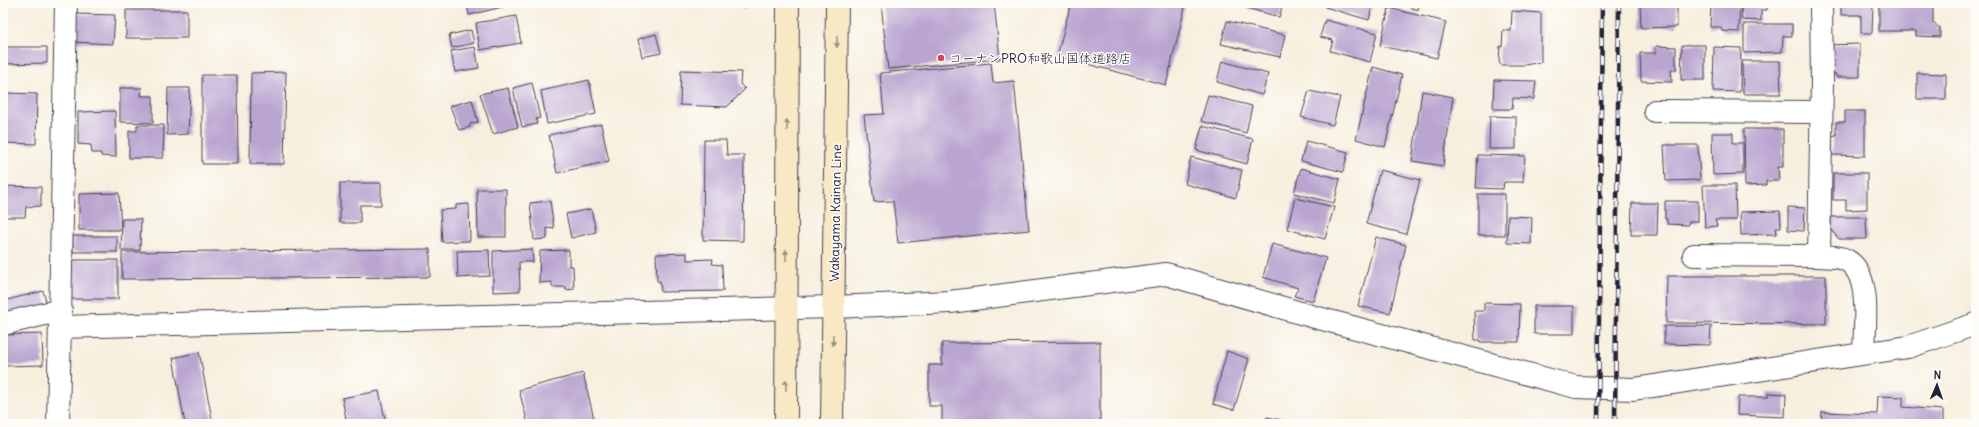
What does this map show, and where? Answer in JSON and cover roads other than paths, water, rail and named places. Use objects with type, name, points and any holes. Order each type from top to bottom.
[{"type":"main road","points":[[786,424],[788,3]]},
{"type":"main road","name":"Wakayama Kainan Line","points":[[832,424],[837,3]]},
{"type":"street","points":[[58,424],[66,3]]},
{"type":"street","points":[[1819,256],[1821,3]]},
{"type":"street","points":[[1655,110],[1821,112]]},
{"type":"street","points":[[1694,255],[1819,256],[1836,257],[1847,261],[1856,268],[1863,284],[1864,353]]},
{"type":"street","points":[[3,324],[60,318],[786,308],[950,302],[1166,274],[1311,316],[1576,387],[1634,389],[1908,347],[1976,324]]},
{"type":"railway","points":[[1598,424],[1602,3]]},
{"type":"railway","points":[[1615,424],[1619,3]]},
{"type":"place","name":"コーナンPRO和歌山国体道路店","points":[[941,58]]}]
